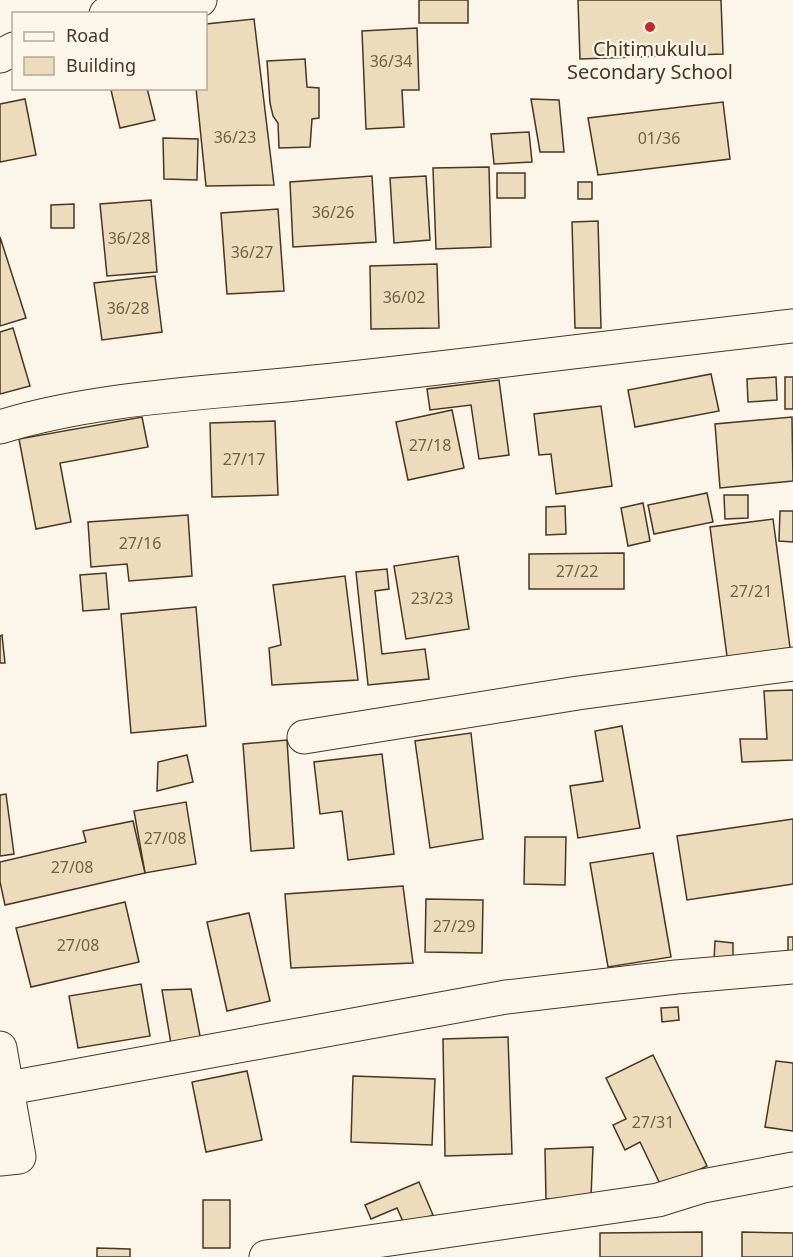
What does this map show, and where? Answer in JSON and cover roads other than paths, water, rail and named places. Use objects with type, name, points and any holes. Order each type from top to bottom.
[{"type":"street","points":[[119,12],[200,0]]},
{"type":"street","points":[[0,427],[29,418],[119,404],[457,367],[793,326]]},
{"type":"street","points":[[304,737],[578,693],[793,664]]},
{"type":"street","points":[[9,1088],[506,997],[676,977],[793,967]]},
{"type":"street","points":[[0,1048],[9,1088],[19,1157],[0,1159]]},
{"type":"street","points":[[266,1257],[658,1200],[703,1186],[793,1169]]},
{"type":"place","name":"Chitimukulu Secondary School","points":[[650,27]]}]
